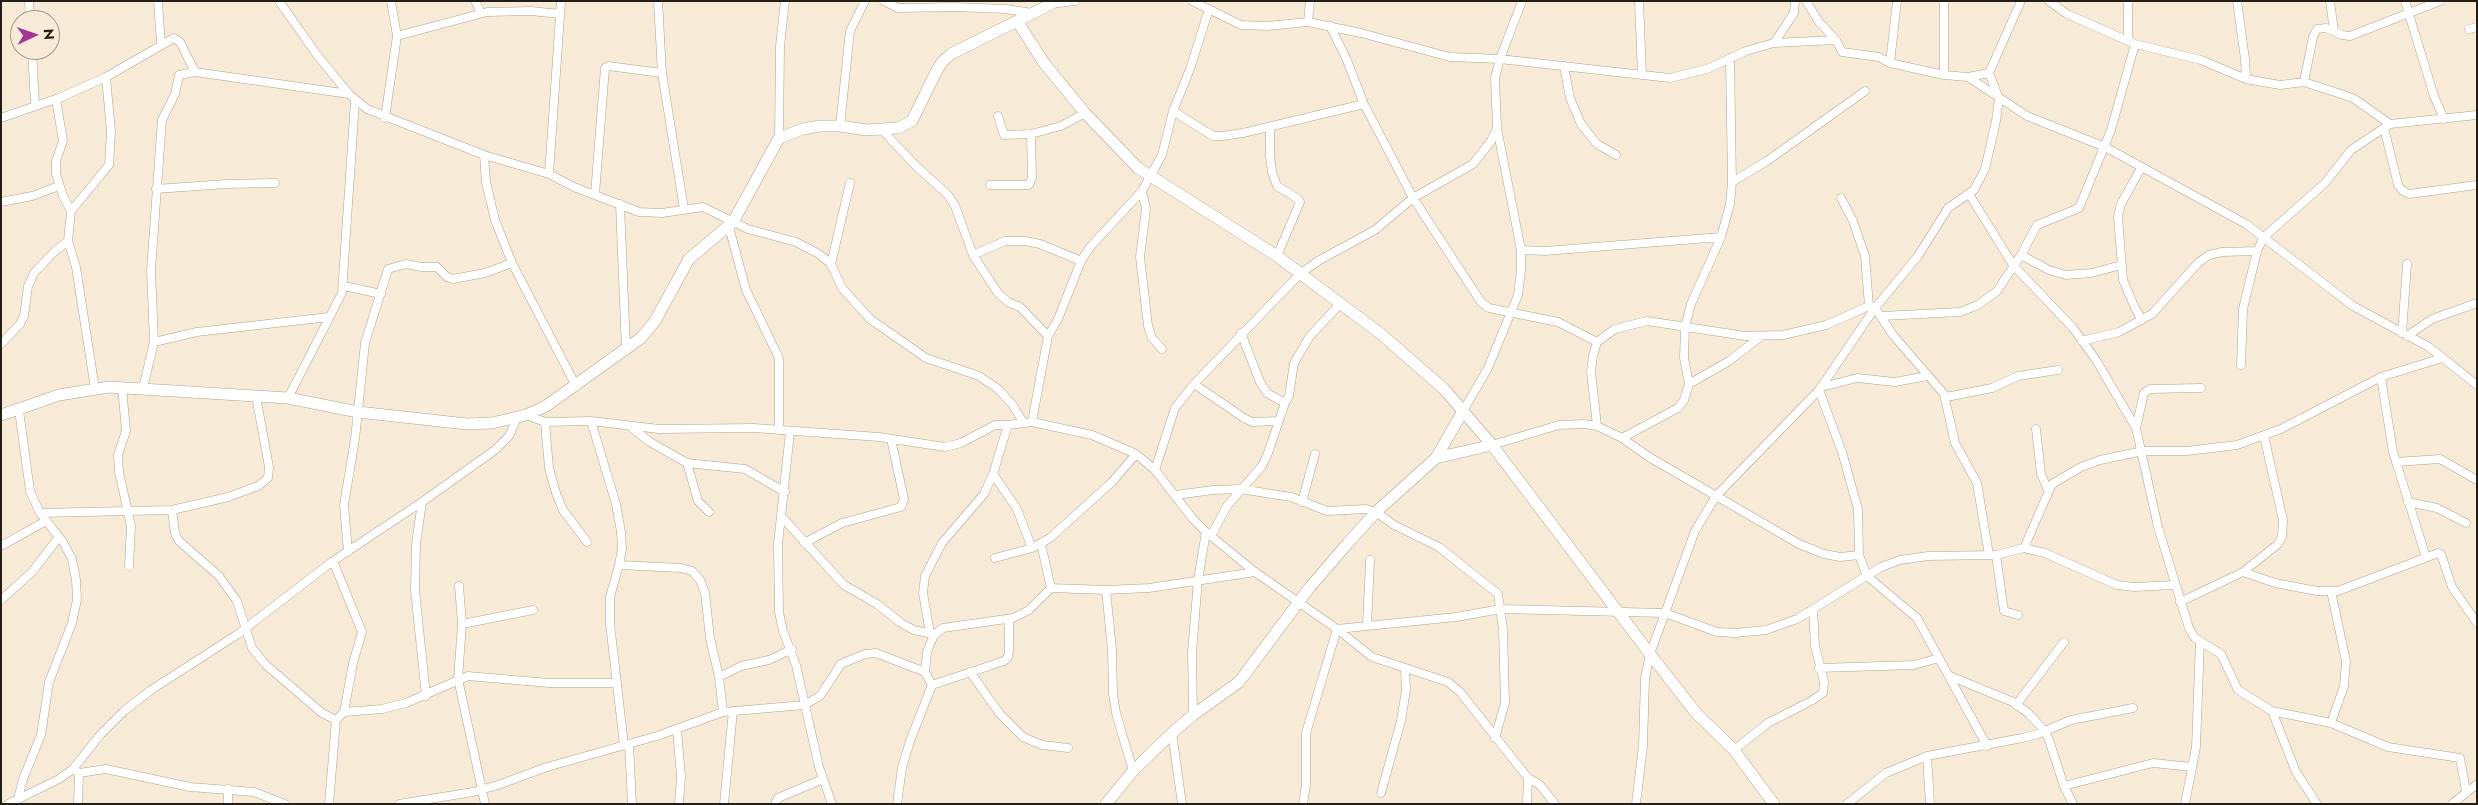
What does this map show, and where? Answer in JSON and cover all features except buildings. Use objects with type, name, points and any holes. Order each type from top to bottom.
[{"type":"street","points":[[158,1],[162,44]]},
{"type":"street","points":[[279,1],[317,55],[355,101],[385,118],[432,133],[484,155],[550,174],[639,212],[652,213],[703,207],[710,208],[731,224],[796,242],[819,254],[831,264],[842,288],[870,319],[926,358],[979,376],[992,385],[1012,404],[1023,422]]},
{"type":"street","points":[[385,118],[397,36],[391,1]]},
{"type":"street","points":[[474,1],[481,13]]},
{"type":"street","points":[[550,174],[561,1]]},
{"type":"street","points":[[658,1],[662,73],[684,209]]},
{"type":"street","points":[[1,415],[59,395],[122,387],[288,398],[358,412],[466,424],[492,423],[522,416],[546,406],[641,338],[655,321],[689,259],[731,224],[779,138],[780,46],[785,1]]},
{"type":"street","points":[[840,126],[850,31],[865,1]]},
{"type":"street","points":[[884,1],[898,8],[905,9],[953,4],[1032,13]]},
{"type":"street","points":[[779,138],[803,129],[840,126],[883,131],[898,128],[912,121],[936,72],[942,62],[951,54],[1051,2],[1075,1]]},
{"type":"street","points":[[1192,1],[1204,5],[1229,21],[1241,25],[1268,26],[1308,22],[1450,57],[1500,59],[1670,78],[1707,69],[1730,58],[1774,43],[1836,40]]},
{"type":"street","points":[[1308,22],[1310,1]]},
{"type":"street","points":[[1106,804],[1133,771],[1172,733],[1193,715],[1239,682],[1298,603],[1376,512],[1436,458],[1488,368],[1513,311],[1518,295],[1521,271],[1520,250],[1497,128],[1495,78],[1500,59],[1522,1]]},
{"type":"street","points":[[1639,1],[1642,75]]},
{"type":"street","points":[[1774,43],[1794,13],[1796,1]]},
{"type":"street","points":[[1806,1],[1819,22],[1836,40],[1842,52],[1879,57],[1890,63],[1944,75],[1968,78],[1990,73]]},
{"type":"street","points":[[1890,63],[1897,1]]},
{"type":"street","points":[[1944,1],[1944,75]]},
{"type":"street","points":[[1636,804],[1643,746],[1645,678],[1650,654],[1675,581],[1695,531],[1716,496],[1821,389],[1872,307],[1918,256],[1948,208],[1974,190],[1985,169],[1996,121],[1999,99],[1990,73],[2021,1]]},
{"type":"street","points":[[2049,1],[2067,14],[2132,42],[2201,60],[2246,79],[2280,85],[2304,82],[2353,98],[2387,126],[2398,185],[2409,194],[2477,185]]},
{"type":"street","points":[[1882,316],[1960,312],[1971,308],[1997,291],[2021,255],[2037,225],[2079,208],[2105,147],[2132,42],[2128,1]]},
{"type":"street","points":[[2237,1],[2246,79]]},
{"type":"street","points":[[2330,1],[2334,31]]},
{"type":"street","points":[[2405,1],[2434,96],[2444,119]]},
{"type":"street","points":[[2304,82],[2315,30],[2326,28],[2350,36],[2436,2]]},
{"type":"street","points":[[1032,422],[1048,336],[1058,319],[1081,261],[1091,246],[1142,190],[1162,154],[1173,111],[1190,69],[1204,5]]},
{"type":"street","points":[[397,36],[447,24],[481,13],[531,12],[560,14]]},
{"type":"street","points":[[1017,21],[1044,63],[1085,114],[1148,177],[1277,256],[1381,334],[1444,390],[1492,445],[1616,611],[1696,713],[1734,750],[1774,804]]},
{"type":"street","points":[[1330,26],[1346,58],[1364,104],[1413,198],[1481,302],[1489,308],[1513,311],[1558,322],[1597,342]]},
{"type":"street","points":[[1,118],[56,99],[106,78],[169,39],[177,38],[195,72]]},
{"type":"street","points":[[1622,438],[1631,431],[1653,422],[1678,408],[1684,400],[1688,384],[1684,358],[1685,327],[1691,304],[1722,237],[1730,204],[1732,182],[1730,58]]},
{"type":"street","points":[[33,60],[35,105]]},
{"type":"street","points":[[595,194],[605,68],[608,66],[662,73]]},
{"type":"street","points":[[1564,66],[1570,98],[1581,124],[1597,144],[1616,155]]},
{"type":"street","points":[[143,388],[154,342],[152,270],[162,120],[175,94],[179,75],[195,72],[349,94]]},
{"type":"street","points":[[71,211],[109,165],[111,132],[106,78]]},
{"type":"street","points":[[1968,78],[2027,116],[2105,147],[2211,204],[2264,237],[2353,306],[2428,347],[2477,385]]},
{"type":"street","points":[[1732,182],[1767,161],[1865,91]]},
{"type":"street","points":[[56,99],[64,141],[56,161],[59,186],[71,211],[68,240],[76,267],[95,389]]},
{"type":"street","points":[[288,398],[344,286],[355,101]]},
{"type":"street","points":[[1173,111],[1212,136],[1243,133],[1364,104]]},
{"type":"street","points":[[998,116],[1004,135],[1031,134],[1060,126],[1085,114]]},
{"type":"street","points":[[2241,365],[2243,309],[2257,251],[2264,237],[2325,183],[2351,150],[2387,126],[2477,116]]},
{"type":"street","points":[[1270,127],[1272,172],[1277,186],[1300,202],[1277,256]]},
{"type":"street","points":[[1155,470],[1174,408],[1241,333],[1300,274],[1318,261],[1375,230],[1413,198],[1472,164],[1491,141],[1497,128]]},
{"type":"street","points":[[883,131],[916,166],[948,195],[955,206],[973,255],[986,277],[1003,299],[1020,307],[1048,336]]},
{"type":"street","points":[[990,185],[1025,186],[1032,182],[1031,134]]},
{"type":"street","points":[[484,155],[486,182],[495,220],[512,263],[576,386]]},
{"type":"street","points":[[2141,168],[2121,204],[2118,217],[2120,265],[2128,293],[2142,320]]},
{"type":"street","points":[[156,189],[275,183]]},
{"type":"street","points":[[831,264],[850,183]]},
{"type":"street","points":[[1,202],[32,196],[59,186]]},
{"type":"street","points":[[1142,190],[1146,209],[1140,257],[1147,318],[1152,338],[1162,349]]},
{"type":"street","points":[[1969,194],[2013,265],[2073,328],[2096,360],[2136,428],[2143,451],[2158,527],[2189,628],[2195,638],[2221,654],[2238,690],[2272,711],[2331,723],[2388,747],[2460,758],[2466,791]]},
{"type":"street","points":[[1841,198],[1853,221],[1865,256],[1872,307],[1882,316],[1893,335],[1946,397],[1955,443],[1977,483],[2004,610],[2018,616]]},
{"type":"street","points":[[620,204],[626,350]]},
{"type":"street","points":[[731,224],[746,290],[779,358],[779,430]]},
{"type":"street","points":[[1520,250],[1546,251],[1722,237]]},
{"type":"street","points":[[1,344],[20,324],[24,316],[28,286],[34,273],[68,240]]},
{"type":"street","points":[[973,255],[1005,241],[1026,241],[1040,244],[1081,261]]},
{"type":"street","points":[[2082,341],[2119,332],[2142,320],[2166,300],[2198,264],[2209,255],[2222,252],[2257,251]]},
{"type":"street","points":[[2021,255],[2049,270],[2066,275],[2092,274],[2120,265]]},
{"type":"street","points":[[348,552],[344,505],[358,412],[365,342],[388,269],[406,264],[420,267],[437,267],[447,277],[453,279],[485,274],[512,263]]},
{"type":"street","points":[[2404,335],[2407,264]]},
{"type":"street","points":[[344,286],[380,294]]},
{"type":"street","points":[[1193,715],[1192,652],[1198,580],[1209,534],[1240,489],[1262,466],[1272,442],[1284,403],[1289,396],[1294,363],[1310,336],[1341,303]]},
{"type":"street","points":[[2404,335],[2432,319],[2477,304]]},
{"type":"street","points":[[1597,426],[1590,370],[1597,342],[1614,329],[1647,321],[1760,338],[1809,330],[1872,307]]},
{"type":"street","points":[[154,342],[197,332],[329,317]]},
{"type":"street","points":[[1241,333],[1260,382],[1267,393],[1284,403]]},
{"type":"street","points":[[1688,384],[1729,361],[1760,338]]},
{"type":"street","points":[[2024,548],[2052,484],[2081,467],[2100,460],[2143,451],[2212,449],[2237,445],[2264,436],[2381,377],[2442,358]]},
{"type":"street","points":[[1946,397],[1992,388],[2018,376],[2058,370]]},
{"type":"street","points":[[1821,389],[1857,378],[1895,382],[1927,376]]},
{"type":"street","points":[[2381,377],[2396,462],[2426,557]]},
{"type":"street","points":[[1194,384],[1252,422],[1278,421]]},
{"type":"street","points":[[122,387],[126,432],[118,455],[119,472],[132,531],[129,566]]},
{"type":"street","points":[[2136,428],[2144,393],[2150,389],[2201,388]]},
{"type":"street","points":[[1821,389],[1842,452],[1858,509],[1859,555],[1867,576],[1917,618],[1987,746]]},
{"type":"street","points":[[40,513],[172,510],[228,497],[258,486],[268,478],[269,467],[256,396]]},
{"type":"street","points":[[18,799],[23,779],[41,735],[49,682],[72,623],[77,600],[72,559],[59,537],[40,513],[30,491],[19,410]]},
{"type":"street","points":[[522,416],[545,422],[590,422],[632,428],[754,428],[891,438],[945,447],[961,443],[995,425],[1023,422],[1032,422],[1092,435],[1136,454],[1155,470],[1193,519],[1209,534],[1255,572],[1372,657],[1448,682],[1460,692],[1528,778],[1540,786],[1555,804]]},
{"type":"street","points":[[78,804],[76,771],[100,735],[124,711],[177,672],[245,628],[333,561],[422,502],[495,450],[509,436],[522,416]]},
{"type":"street","points":[[545,422],[548,468],[556,494],[563,510],[588,542]]},
{"type":"street","points":[[590,422],[616,504],[621,532],[622,549],[610,597],[610,624],[627,744],[632,804]]},
{"type":"street","points":[[1436,458],[1492,445],[1558,425],[1584,424],[1597,426],[1622,438],[1649,457],[1799,544],[1824,554],[1840,557],[1859,555]]},
{"type":"street","points":[[897,804],[902,768],[932,685],[925,672],[927,652],[932,634],[923,592],[925,576],[942,543],[984,494],[993,474],[1008,425]]},
{"type":"street","points":[[632,428],[650,442],[687,463],[745,469],[785,492]]},
{"type":"street","points":[[2036,429],[2041,474],[2048,490]]},
{"type":"street","points":[[790,432],[778,544],[779,612],[782,631],[792,649],[823,779],[832,804]]},
{"type":"street","points":[[2180,602],[2243,572],[2278,544],[2284,529],[2264,436]]},
{"type":"street","points":[[804,544],[842,523],[901,507],[904,499],[891,438]]},
{"type":"street","points":[[995,558],[1041,544],[1081,512],[1112,482],[1136,454]]},
{"type":"street","points":[[1302,502],[1315,454]]},
{"type":"street","points":[[2396,462],[2440,459],[2477,480]]},
{"type":"street","points":[[687,463],[698,501],[708,512]]},
{"type":"street","points":[[993,474],[1016,508],[1032,548]]},
{"type":"street","points":[[1176,495],[1213,490],[1240,489],[1278,494],[1327,511],[1366,509],[1376,512],[1394,525],[1439,547],[1498,594],[1504,648],[1505,703],[1495,738]]},
{"type":"street","points":[[422,502],[416,544],[415,590],[426,696]]},
{"type":"street","points":[[2408,502],[2437,508],[2466,523]]},
{"type":"street","points":[[172,510],[175,532],[179,540],[229,587],[237,600],[252,648],[266,665],[322,713],[336,720]]},
{"type":"street","points":[[782,517],[804,544],[844,585],[877,604],[900,623],[914,630],[932,634],[952,626],[1009,620],[1029,610],[1051,588],[1106,590],[1149,588],[1255,572]]},
{"type":"street","points":[[1,546],[46,521]]},
{"type":"street","points":[[1,600],[32,572],[59,537]]},
{"type":"street","points":[[1041,544],[1051,588]]},
{"type":"street","points":[[1337,630],[1456,617],[1500,609],[1665,613],[1717,632],[1735,633],[1766,630],[1797,619],[1867,576],[1900,560],[1928,556],[1993,555],[2024,548],[2045,553],[2117,585],[2134,587],[2175,585]]},
{"type":"street","points":[[2243,572],[2276,583],[2317,592],[2338,591],[2426,557],[2441,554],[2452,587],[2477,623]]},
{"type":"street","points":[[1367,626],[1370,560]]},
{"type":"street","points":[[329,804],[336,720],[344,712],[353,663],[362,632],[333,561]]},
{"type":"street","points":[[619,565],[681,568],[692,572],[700,580],[705,593],[710,638],[719,677],[723,712]]},
{"type":"street","points":[[459,586],[462,624],[458,679],[485,804]]},
{"type":"street","points":[[1106,590],[1112,650],[1113,694],[1116,713],[1133,771]]},
{"type":"street","points":[[2331,591],[2346,661],[2344,686],[2331,723]]},
{"type":"street","points":[[1734,750],[1768,723],[1821,695],[1824,682],[1819,668],[1813,609]]},
{"type":"street","points":[[462,624],[533,610]]},
{"type":"street","points":[[932,685],[1004,661],[1008,657],[1009,620]]},
{"type":"street","points":[[1303,804],[1306,785],[1306,733],[1337,630]]},
{"type":"street","points":[[2185,804],[2196,747],[2200,641]]},
{"type":"street","points":[[2016,705],[2064,642]]},
{"type":"street","points":[[719,677],[741,666],[769,660],[792,649]]},
{"type":"street","points":[[399,804],[482,789],[677,730],[723,712],[804,705],[820,696],[841,664],[848,659],[865,654],[876,654],[925,672]]},
{"type":"street","points":[[1819,668],[1914,665],[1939,658]]},
{"type":"street","points":[[1381,793],[1401,721],[1406,690],[1405,669]]},
{"type":"street","points":[[970,672],[984,693],[1023,737],[1042,745],[1068,748]]},
{"type":"street","points":[[344,712],[382,709],[426,696],[458,679],[475,676],[549,683],[617,683]]},
{"type":"street","points":[[1950,676],[2016,705],[2045,731],[2064,786],[2073,804]]},
{"type":"street","points":[[1847,804],[1886,773],[1927,756],[1987,746],[2045,731],[2071,720],[2132,708]]},
{"type":"street","points":[[724,804],[733,711]]},
{"type":"street","points":[[2272,711],[2296,772],[2317,804]]},
{"type":"street","points":[[677,730],[681,776],[679,804]]},
{"type":"street","points":[[1172,733],[1181,785],[1182,804]]},
{"type":"street","points":[[1927,756],[1930,804]]},
{"type":"street","points":[[2064,786],[2153,763],[2192,767]]},
{"type":"street","points":[[8,804],[76,771],[106,769],[190,787],[254,792],[285,804]]},
{"type":"street","points":[[1527,804],[1528,778]]},
{"type":"street","points":[[776,804],[778,798],[823,779]]},
{"type":"street","points":[[2452,804],[2477,784]]},
{"type":"street","points":[[228,789],[228,804]]}]
